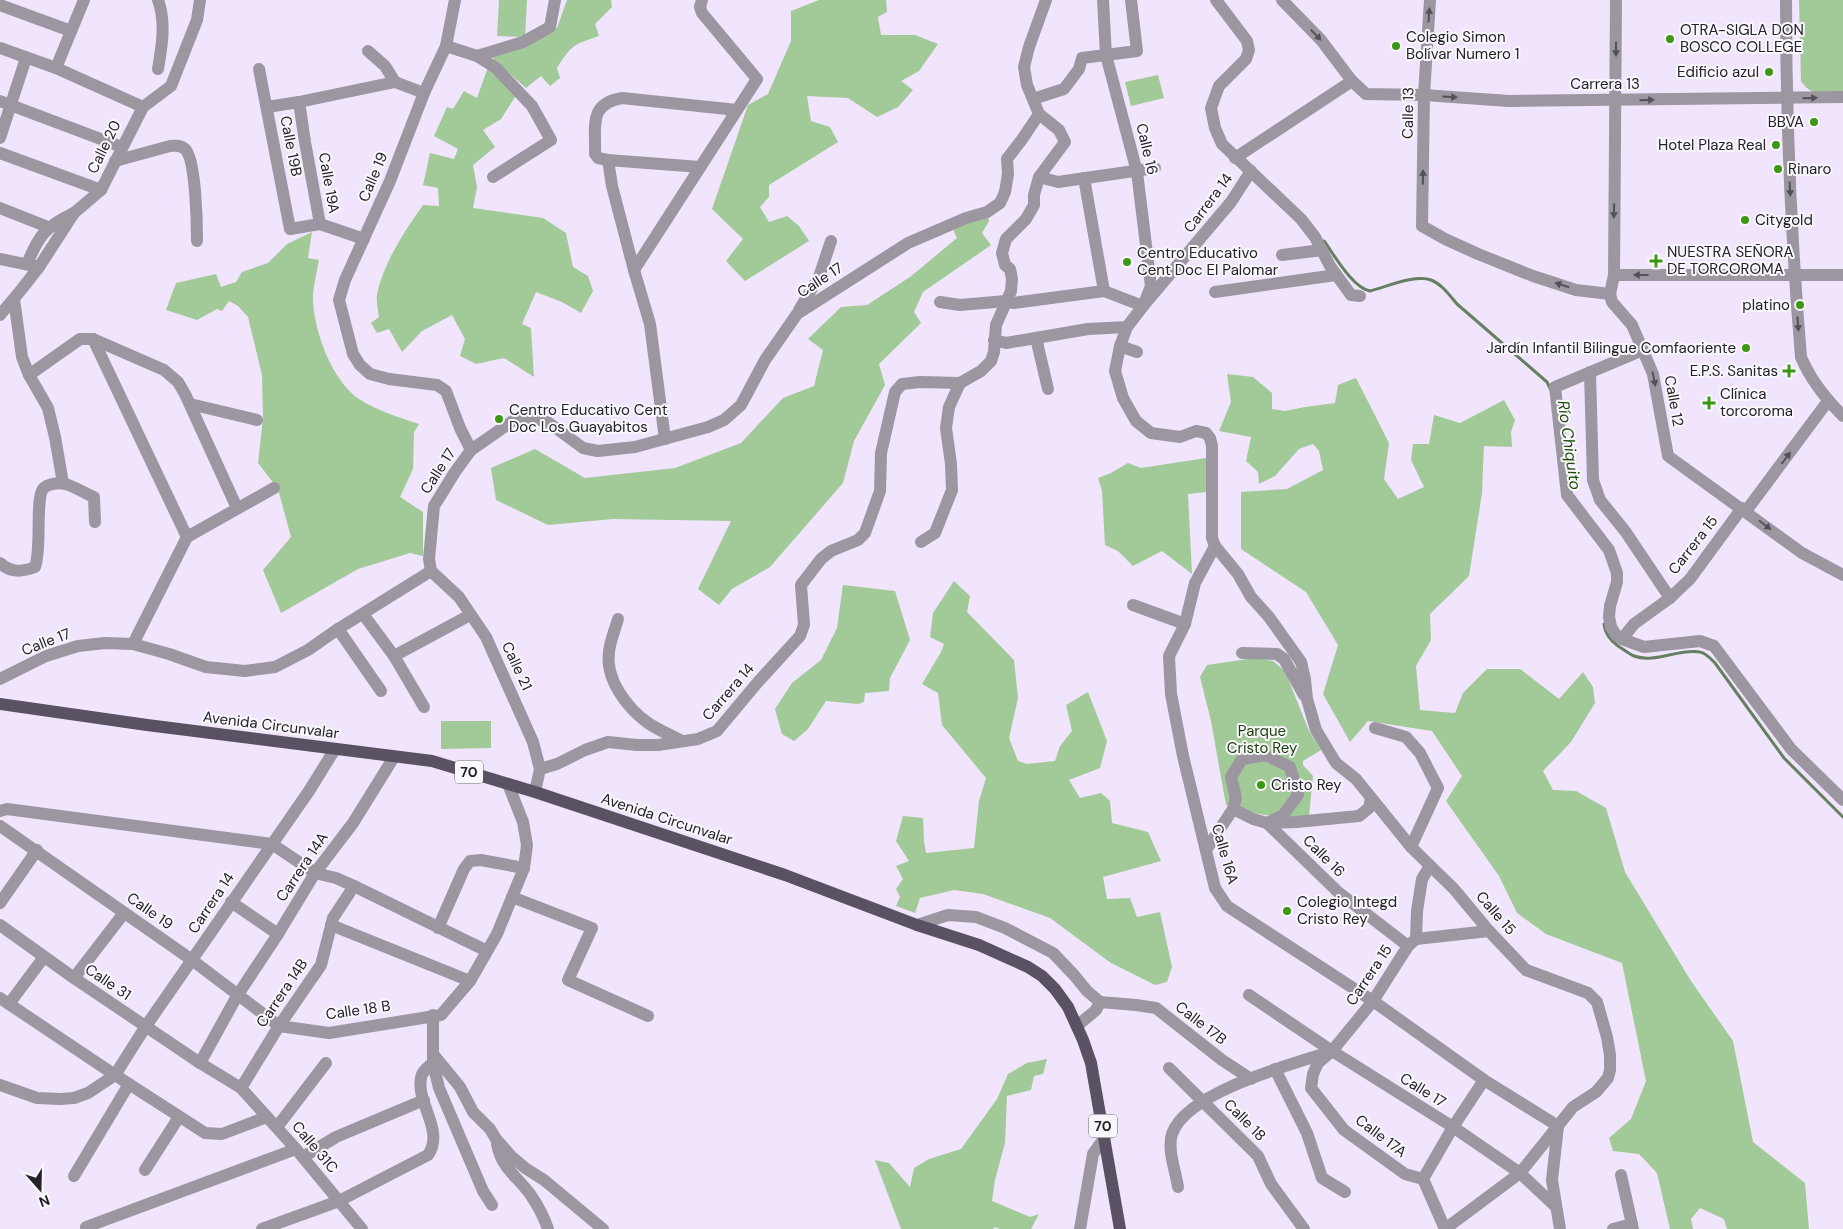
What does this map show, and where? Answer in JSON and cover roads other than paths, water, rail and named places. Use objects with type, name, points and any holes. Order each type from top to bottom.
[{"type":"main road","name":"Avenida Circunvalar","points":[[0,704],[432,761],[536,792],[785,875],[917,925],[978,945],[1028,967],[1042,976],[1055,989],[1068,1007],[1091,1063],[1120,1229]]},
{"type":"street","points":[[56,68],[84,0]]},
{"type":"street","points":[[158,0],[162,11],[162,47],[158,69]]},
{"type":"street","name":"Calle 20","points":[[33,265],[74,213],[101,190],[143,107],[171,86],[197,20],[200,0]]},
{"type":"street","name":"Calle 19","points":[[455,0],[446,46],[424,93],[390,180],[339,300],[353,354],[360,365],[370,374],[389,380],[437,386],[446,391],[460,428],[471,450]]},
{"type":"street","points":[[477,56],[523,42],[550,27],[555,0]]},
{"type":"street","points":[[634,270],[757,79],[702,13],[700,7],[702,0]]},
{"type":"street","points":[[921,542],[935,533],[952,490],[951,464],[946,428],[949,407],[960,383],[981,371],[990,361],[994,352],[996,325],[1010,291],[1012,279],[1010,269],[1005,265],[1002,253],[1006,239],[1026,218],[1034,205],[1034,195],[1039,177],[1065,142],[1059,130],[1039,114],[1027,85],[1024,67],[1046,0]]},
{"type":"street","name":"Calle 16","points":[[1103,0],[1106,55],[1137,172],[1151,286],[1143,306]]},
{"type":"street","points":[[1033,99],[1064,89],[1079,69],[1082,58],[1137,51],[1131,0]]},
{"type":"street","points":[[1216,0],[1247,41],[1249,50],[1246,59],[1218,86],[1211,108],[1215,128],[1222,144],[1301,219],[1315,237],[1336,275],[1350,295],[1360,296]]},
{"type":"street","points":[[1235,158],[1352,81],[1321,40],[1282,0]]},
{"type":"street","name":"Calle 13","points":[[1430,0],[1424,95],[1422,226],[1470,250],[1533,276],[1576,290],[1610,294]]},
{"type":"street","points":[[1610,294],[1614,275],[1616,0]]},
{"type":"street","points":[[1786,0],[1786,98],[1794,276],[1801,357],[1805,367],[1828,401],[1843,416]]},
{"type":"street","points":[[0,5],[71,31]]},
{"type":"street","points":[[446,46],[477,56],[496,68],[532,106],[551,140],[493,178]]},
{"type":"street","points":[[0,48],[56,68],[143,107]]},
{"type":"street","points":[[368,51],[384,66],[396,82],[424,93]]},
{"type":"street","points":[[0,138],[5,103],[26,58]]},
{"type":"street","name":"Calle 19B","points":[[260,69],[290,229],[320,224]]},
{"type":"street","name":"Carrera 13","points":[[1352,81],[1366,94],[1509,100],[1843,97]]},
{"type":"street","points":[[267,107],[396,82]]},
{"type":"street","points":[[700,167],[598,158],[595,154],[597,112],[602,105],[610,100],[622,98],[737,110]]},
{"type":"street","name":"Calle 19A","points":[[299,102],[320,224],[364,239]]},
{"type":"street","points":[[5,103],[122,147]]},
{"type":"street","name":"Calle 17","points":[[0,679],[46,656],[78,646],[105,643],[133,644],[169,654],[206,668],[245,671],[276,667],[290,661],[431,571],[429,559],[434,506],[471,450],[517,418],[534,418],[549,423],[583,448],[598,451],[634,447],[724,420],[741,405],[765,360],[797,314],[809,304],[908,243],[966,218],[987,212],[1000,203],[1006,192],[1007,159],[1039,114]]},
{"type":"street","points":[[115,161],[170,146],[178,145],[185,149],[190,158],[193,175],[197,241]]},
{"type":"street","points":[[0,153],[101,190]]},
{"type":"street","points":[[608,160],[612,186],[650,324],[665,439]]},
{"type":"street","points":[[1039,177],[1058,182],[1155,168]]},
{"type":"street","name":"Carrera 14","points":[[1215,546],[1212,538],[1212,446],[1210,438],[1206,433],[1196,431],[1180,436],[1151,433],[1136,421],[1123,398],[1115,371],[1120,346],[1127,327],[1231,202],[1251,171]]},
{"type":"street","points":[[1084,178],[1104,291]]},
{"type":"street","points":[[0,208],[48,227]]},
{"type":"street","points":[[0,315],[14,299],[33,265],[39,239],[48,227],[74,213]]},
{"type":"street","points":[[797,314],[819,277],[831,241]]},
{"type":"street","points":[[1282,254],[1322,250]]},
{"type":"street","points":[[0,259],[33,265]]},
{"type":"street","points":[[1215,292],[1336,275]]},
{"type":"street","points":[[1614,275],[1843,275]]},
{"type":"street","points":[[940,302],[960,305],[1006,301],[1013,303],[1104,291],[1143,306]]},
{"type":"street","name":"Calle 12","points":[[1610,294],[1612,302],[1632,325],[1653,374],[1668,456],[1802,553],[1843,575]]},
{"type":"street","points":[[14,299],[22,357],[29,376],[48,408],[63,483]]},
{"type":"street","points":[[994,340],[1006,343],[1088,329],[1127,327]]},
{"type":"street","points":[[1036,338],[1048,389]]},
{"type":"street","points":[[29,376],[80,339],[93,339],[164,370],[178,382],[190,404],[238,508]]},
{"type":"street","points":[[93,339],[187,536]]},
{"type":"street","points":[[1120,346],[1137,352]]},
{"type":"street","points":[[1644,350],[1555,387],[1567,495],[1609,550],[1617,573],[1617,582],[1610,606],[1609,617],[1611,627],[1616,635],[1622,639],[1644,647],[1700,641],[1714,646],[1791,749],[1843,800]]},
{"type":"street","points":[[1590,372],[1593,480],[1600,500],[1625,531],[1670,598]]},
{"type":"street","name":"Carrera 14","points":[[540,770],[608,742],[638,745],[682,741],[698,739],[717,732],[758,682],[800,636],[804,625],[801,585],[821,559],[831,551],[858,540],[865,533],[880,492],[882,453],[895,392],[902,384],[920,382],[960,383]]},
{"type":"street","name":"Carrera 15","points":[[1622,639],[1634,624],[1670,598],[1690,579],[1828,401]]},
{"type":"street","points":[[190,404],[257,420]]},
{"type":"street","points":[[3,566],[22,572],[35,567],[39,558],[42,490],[48,485],[63,483],[94,497],[95,522]]},
{"type":"street","points":[[133,644],[187,536],[274,488]]},
{"type":"street","points":[[1215,546],[1238,574],[1251,597],[1269,617],[1301,662],[1306,679],[1307,699]]},
{"type":"street","name":"Calle 16A","points":[[1215,546],[1195,583],[1185,624],[1169,656],[1171,694],[1215,888],[1227,906],[1373,1001],[1484,1080],[1558,1126]]},
{"type":"street","name":"Calle 21","points":[[431,571],[459,597],[486,637],[533,742],[540,770],[536,792]]},
{"type":"street","points":[[1133,605],[1185,624]]},
{"type":"street","points":[[363,614],[394,656],[424,707]]},
{"type":"street","points":[[394,656],[470,615]]},
{"type":"street","points":[[618,619],[608,659],[613,681],[624,700],[648,723],[682,741]]},
{"type":"street","points":[[338,629],[381,691]]},
{"type":"street","points":[[1242,653],[1277,654],[1284,659],[1307,699]]},
{"type":"street","name":"Calle 15","points":[[1307,699],[1316,730],[1336,763],[1356,779],[1411,847],[1454,889],[1488,931],[1526,970],[1588,993],[1597,1002],[1608,1046],[1610,1070],[1608,1078],[1596,1092],[1573,1107],[1520,1173],[1445,1229]]},
{"type":"street","points":[[1375,728],[1406,737],[1420,753],[1438,788],[1411,847]]},
{"type":"street","name":"Carrera 14","points":[[115,1075],[146,1026],[309,791],[335,749]]},
{"type":"street","points":[[1206,850],[1233,809],[1236,798],[1231,777],[1242,759],[1266,755],[1290,767],[1298,795],[1283,815],[1268,823]]},
{"type":"street","name":"Carrera 14A","points":[[200,1063],[237,996],[315,873],[353,823],[394,756]]},
{"type":"street","points":[[492,1205],[483,1191],[439,1088],[433,1059],[437,1015],[470,981],[497,934],[524,868],[527,845],[523,822],[508,784]]},
{"type":"street","points":[[1233,809],[1253,820],[1268,823],[1296,822],[1359,816],[1369,808],[1371,798]]},
{"type":"street","points":[[0,810],[7,809],[272,844],[315,873],[336,878],[354,886],[486,951]]},
{"type":"street","name":"Calle 16","points":[[1268,823],[1338,892],[1412,943]]},
{"type":"street","name":"Calle 19","points":[[0,826],[192,960],[279,1026]]},
{"type":"street","points":[[0,903],[37,850]]},
{"type":"street","points":[[438,928],[464,869],[470,862],[481,860],[524,868]]},
{"type":"street","points":[[1430,866],[1422,879],[1412,943],[1488,931]]},
{"type":"street","name":"Carrera 14B","points":[[241,1088],[279,1026],[321,965],[333,918],[354,886]]},
{"type":"street","points":[[512,897],[592,928],[568,980],[648,1016]]},
{"type":"street","points":[[231,902],[278,934]]},
{"type":"street","points":[[74,978],[124,913]]},
{"type":"street","points":[[917,925],[948,915],[976,917],[1005,928],[1053,953],[1087,991],[1100,1002],[1096,1010],[1077,1026]]},
{"type":"street","name":"Calle 31","points":[[0,925],[74,978],[200,1063],[241,1088]]},
{"type":"street","points":[[331,925],[470,981]]},
{"type":"street","name":"Carrera 15","points":[[1311,1088],[1313,1074],[1318,1063],[1332,1051],[1373,1001],[1412,943]]},
{"type":"street","points":[[44,957],[4,1001],[205,1133],[222,1134],[267,1117]]},
{"type":"street","name":"Calle 17","points":[[1249,995],[1520,1173],[1555,1206]]},
{"type":"street","name":"Calle 17B","points":[[1100,1002],[1136,1004],[1156,1008],[1222,1060],[1251,1079]]},
{"type":"street","name":"Calle 18 B","points":[[279,1026],[329,1033],[437,1015]]},
{"type":"street","points":[[1178,1187],[1171,1147],[1172,1135],[1180,1120],[1202,1101],[1275,1069],[1332,1051]]},
{"type":"street","points":[[262,1229],[339,1201],[428,1155],[434,1147],[434,1138],[424,1100],[421,1078],[433,1059]]},
{"type":"street","points":[[433,1059],[460,1087],[473,1112],[490,1129],[505,1165],[529,1193],[548,1229]]},
{"type":"street","points":[[277,1128],[326,1063]]},
{"type":"street","name":"Calle 18","points":[[1168,1068],[1258,1156],[1271,1184],[1304,1229]]},
{"type":"street","points":[[1275,1069],[1307,1133],[1322,1178],[1345,1192]]},
{"type":"street","points":[[0,1085],[36,1098],[74,1098],[88,1093],[115,1075]]},
{"type":"street","points":[[1445,1229],[1423,1179],[1452,1127],[1484,1080]]},
{"type":"street","points":[[74,1176],[129,1084]]},
{"type":"street","name":"Calle 31C","points":[[241,1088],[299,1153],[362,1229]]},
{"type":"street","name":"Calle 17A","points":[[1311,1088],[1344,1130],[1405,1174],[1423,1179]]},
{"type":"street","points":[[86,1227],[299,1153],[424,1100]]},
{"type":"street","points":[[145,1170],[180,1117]]},
{"type":"street","points":[[1558,1126],[1552,1180],[1560,1229]]},
{"type":"street","points":[[1080,1229],[1093,1154],[1105,1137]]},
{"type":"street","points":[[496,1140],[525,1168],[544,1180],[603,1229]]},
{"type":"street","points":[[1613,1229],[1633,1226],[1621,1175]]},
{"type":"waterway","name":"Río Chiquito","points":[[1324,241],[1350,277],[1357,284],[1370,291],[1417,279],[1431,280],[1439,284],[1457,304],[1547,382],[1551,390]]},
{"type":"waterway","name":"Río Chiquito","points":[[1604,624],[1605,631],[1610,639],[1634,656],[1650,658],[1692,651],[1708,656],[1784,758],[1843,817]]},
{"type":"place","name":"OTRA-SIGLA DON BOSCO COLLEGE","points":[[1670,39]]},
{"type":"place","name":"Colegio Simon Bolívar Numero 1","points":[[1396,46]]},
{"type":"place","name":"Edificio azul","points":[[1769,72]]},
{"type":"place","name":"BBVA","points":[[1814,122]]},
{"type":"place","name":"Hotel Plaza Real","points":[[1776,145]]},
{"type":"place","name":"Rinaro","points":[[1778,169]]},
{"type":"place","name":"Citygold","points":[[1745,220]]},
{"type":"place","name":"NUESTRA SEÑORA DE TORCOROMA","points":[[1656,261]]},
{"type":"place","name":"Centro Educativo Cent Doc El Palomar","points":[[1127,262]]},
{"type":"place","name":"platino","points":[[1800,305]]},
{"type":"place","name":"Jardín Infantil Bilingue Comfaoriente","points":[[1746,348]]},
{"type":"place","name":"E.P.S. Sanitas","points":[[1789,371]]},
{"type":"place","name":"Clínica torcoroma","points":[[1709,403]]},
{"type":"place","name":"Centro Educativo Cent Doc Los Guayabitos","points":[[499,419]]},
{"type":"place","name":"Cristo Rey","points":[[1261,785]]},
{"type":"place","name":"Colegio Integd Cristo Rey","points":[[1287,911]]},
{"type":"park label","name":"Parque Cristo Rey","points":[[1262,740]]}]
